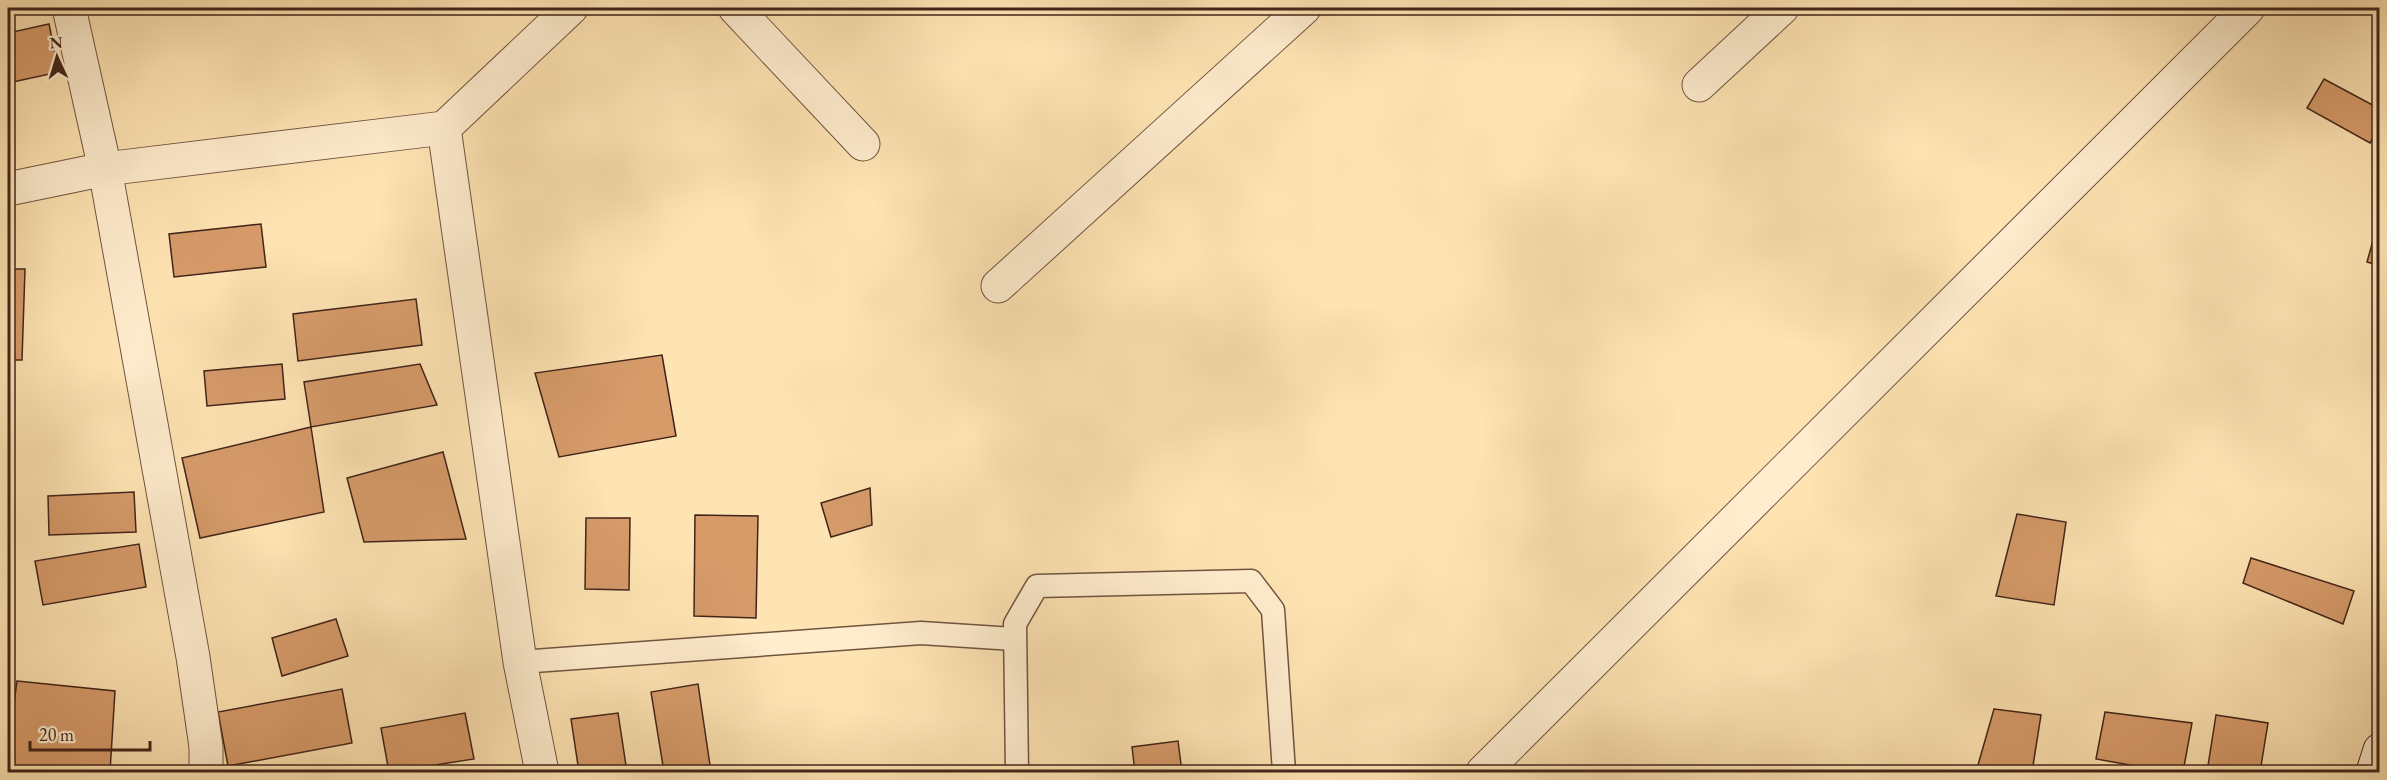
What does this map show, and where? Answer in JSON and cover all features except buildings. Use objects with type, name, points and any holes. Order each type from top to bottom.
[{"type":"street","points":[[69,8],[105,170],[193,657],[206,747],[206,772]]},
{"type":"street","points":[[8,189],[105,170],[444,128],[572,8]]},
{"type":"street","points":[[735,8],[863,144]]},
{"type":"street","points":[[998,286],[1304,8]]},
{"type":"street","points":[[1699,85],[1782,8]]},
{"type":"street","points":[[1483,772],[2248,8]]},
{"type":"street","points":[[444,128],[520,662],[542,772]]},
{"type":"street","points":[[2373,772],[2379,750]]},
{"type":"lane","points":[[1017,772],[1015,624],[1037,586],[1251,580],[1273,610],[1284,772]]},
{"type":"lane","points":[[520,662],[921,633],[1014,639]]}]
